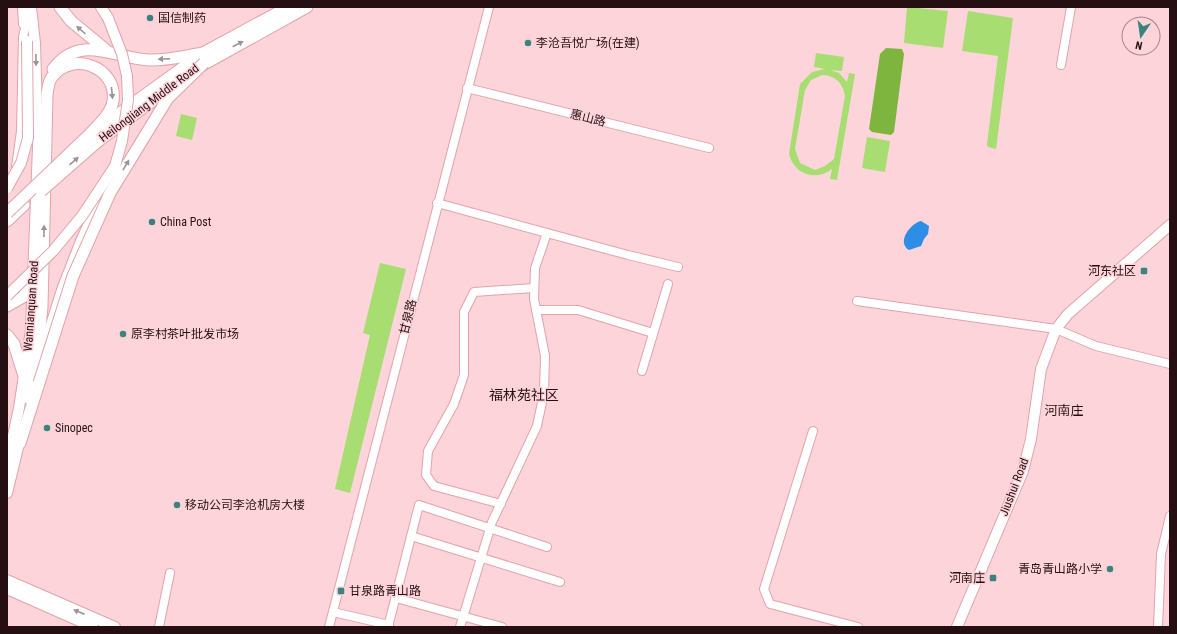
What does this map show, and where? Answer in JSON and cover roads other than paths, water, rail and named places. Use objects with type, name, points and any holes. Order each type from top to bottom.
[{"type":"highway","points":[[60,7],[71,21],[106,50]]},
{"type":"highway","name":"Heilongjiang Middle Road","points":[[7,212],[90,134],[203,58],[288,7]]},
{"type":"highway","name":"Heilongjiang Middle Road","points":[[7,221],[97,142],[203,58],[307,7]]},
{"type":"highway","points":[[38,147],[42,93],[48,76],[61,60],[82,49],[106,50],[147,60],[203,58]]},
{"type":"highway","points":[[20,443],[73,276],[110,193],[168,98],[203,58]]},
{"type":"highway","points":[[28,398],[41,321],[46,116],[49,85],[51,78],[57,72],[66,66],[76,63],[90,64],[100,69],[109,79],[113,90],[112,102],[108,113],[90,134]]},
{"type":"highway","points":[[7,306],[23,296],[34,277]]},
{"type":"highway","points":[[7,335],[14,344],[24,376]]},
{"type":"main road","points":[[7,188],[21,163],[28,138],[25,39],[31,7]]},
{"type":"main road","name":"Wannianquan Road","points":[[7,464],[24,376],[31,330],[34,277],[38,147],[35,43],[31,7]]},
{"type":"main road","points":[[7,494],[20,443],[28,398],[63,287],[81,242],[115,166],[122,142],[127,107],[127,76],[122,54],[108,18],[101,7]]},
{"type":"main road","points":[[7,296],[52,251],[82,216],[115,166]]},
{"type":"main road","name":"Jiushui Road","points":[[956,627],[1023,471],[1031,439],[1041,369],[1068,314],[1170,225]]},
{"type":"main road","points":[[964,627],[1028,473],[1037,440],[1047,370],[1059,331],[1170,233]]},
{"type":"main road","points":[[7,580],[115,627]]},
{"type":"main road","points":[[7,589],[93,627]]},
{"type":"street","points":[[7,192],[12,186],[14,180],[20,142],[25,39],[22,7]]},
{"type":"street","name":"甘泉路","points":[[329,627],[437,203],[489,7]]},
{"type":"street","points":[[1061,65],[1071,7]]},
{"type":"street","name":"惠山路","points":[[467,88],[709,148]]},
{"type":"street","points":[[437,203],[678,267]]},
{"type":"street","points":[[460,627],[490,529],[537,426],[544,393],[545,356],[536,310],[534,288],[535,268],[548,233]]},
{"type":"street","points":[[642,370],[668,284]]},
{"type":"street","points":[[501,504],[434,486],[426,475],[428,451],[454,404],[464,375],[464,312],[474,292],[534,288]]},
{"type":"street","points":[[857,301],[1059,331],[1096,346],[1170,364]]},
{"type":"street","points":[[536,310],[578,310],[653,333]]},
{"type":"street","points":[[814,431],[764,589],[770,604],[858,627]]},
{"type":"street","points":[[333,612],[388,626],[419,505],[546,547]]},
{"type":"street","points":[[1158,627],[1161,554],[1170,516]]},
{"type":"street","points":[[411,536],[560,582]]},
{"type":"street","points":[[159,627],[170,573]]},
{"type":"street","points":[[396,598],[502,627]]},
{"type":"water","points":[[921,221],[929,226],[928,234],[921,246],[909,250],[905,247],[904,242],[906,233],[913,225]]},
{"type":"place","name":"国信制药","points":[[150,18]]},
{"type":"place","name":"李沧吾悦广场(在建)","points":[[528,43]]},
{"type":"place","name":"China Post","points":[[152,222]]},
{"type":"place","name":"河东社区","points":[[1144,271]]},
{"type":"place","name":"原李村茶叶批发市场","points":[[123,334]]},
{"type":"place","name":"Sinopec","points":[[47,428]]},
{"type":"place","name":"移动公司李沧机房大楼","points":[[177,505]]},
{"type":"place","name":"青岛青山路小学","points":[[1110,569]]},
{"type":"place","name":"河南庄","points":[[993,578]]},
{"type":"place","name":"甘泉路青山路","points":[[341,591]]},
{"type":"district","name":"福林苑社区","points":[[524,395]]},
{"type":"district","name":"河南庄","points":[[1064,410]]}]
